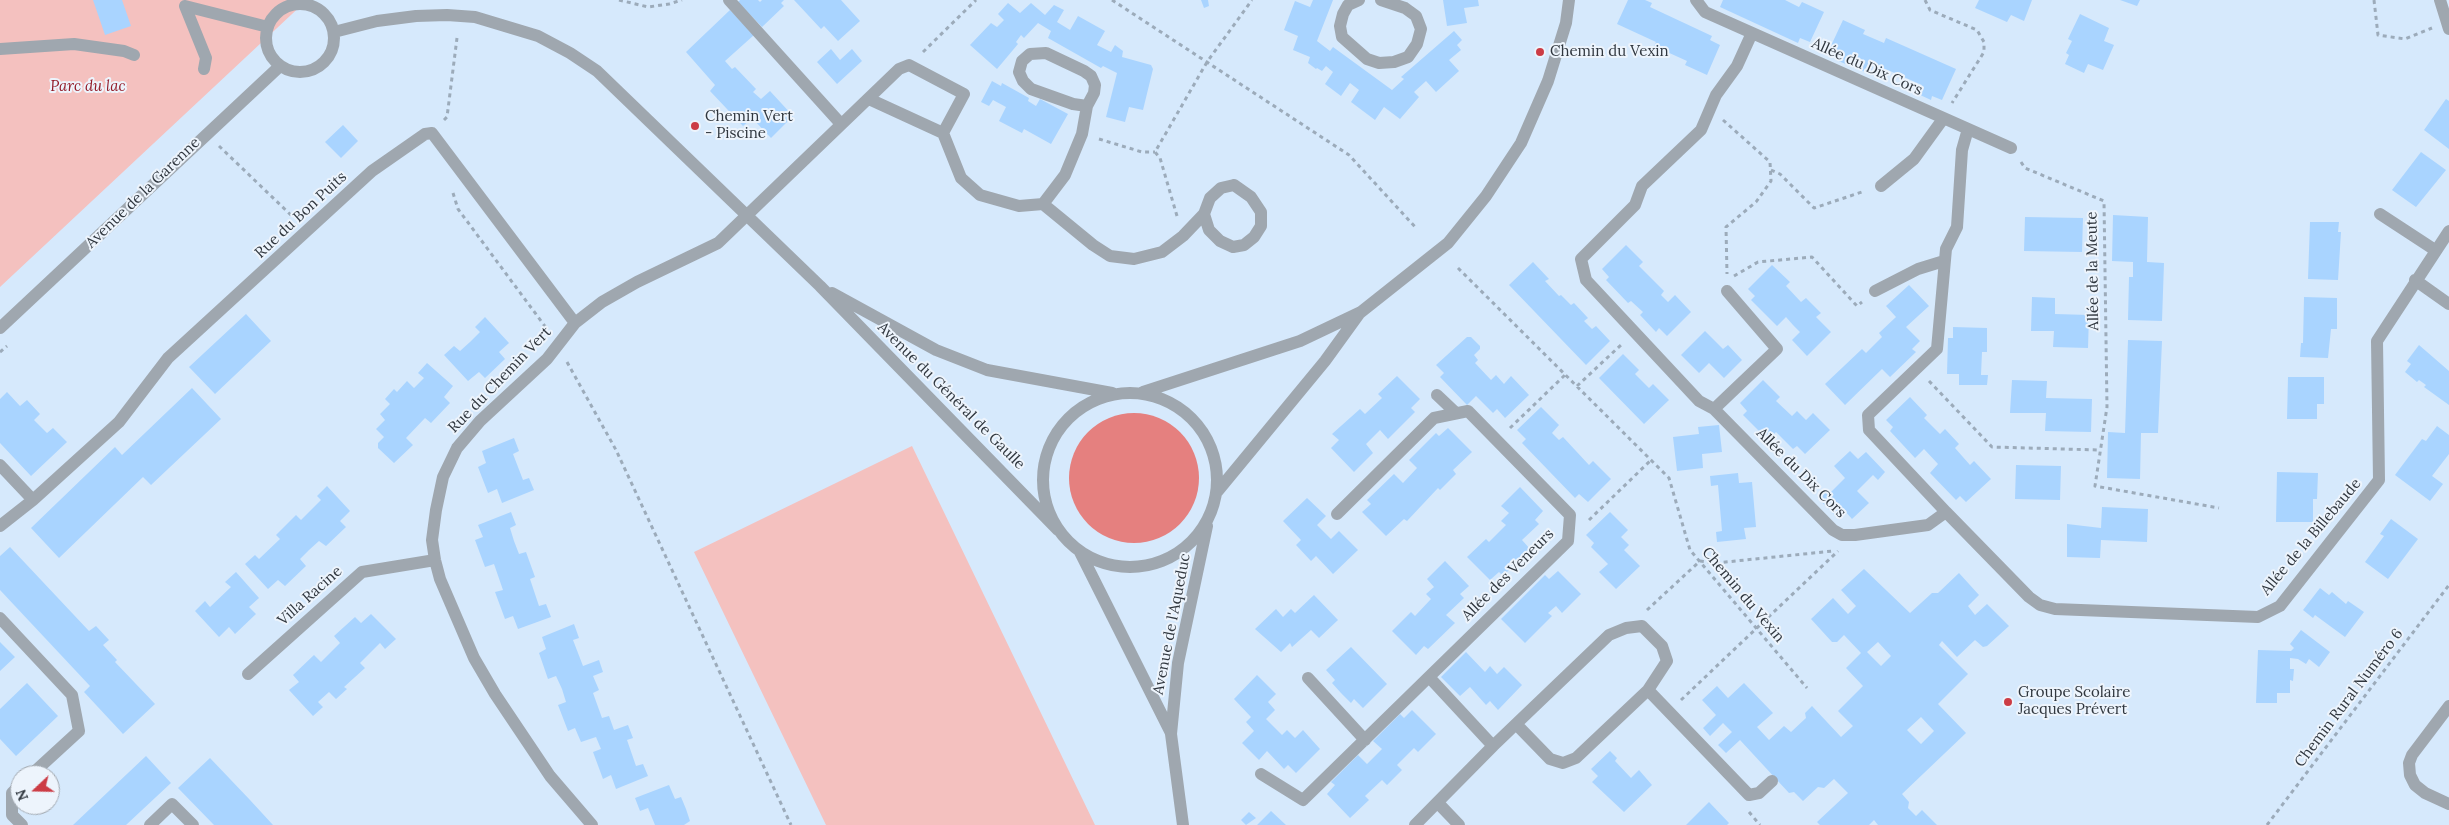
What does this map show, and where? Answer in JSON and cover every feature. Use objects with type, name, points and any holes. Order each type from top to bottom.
[{"type":"street","points":[[730,0],[841,124]]},
{"type":"street","points":[[1359,0],[1348,5],[1343,14],[1340,26],[1342,37],[1362,56],[1379,63],[1394,62],[1408,56],[1417,44],[1421,29],[1416,16],[1406,4],[1381,0]]},
{"type":"street","points":[[1143,392],[1173,403],[1200,427],[1210,444],[1218,473],[1217,492],[1208,521],[1193,541],[1170,558],[1142,567],[1103,564],[1080,552],[1058,530],[1047,508],[1042,477],[1052,438],[1067,418],[1091,400],[1114,393],[1143,392],[1300,341],[1361,312],[1448,243],[1486,196],[1521,143],[1548,81],[1566,23],[1568,0]]},
{"type":"street","name":"Allée du Dix Cors","points":[[1696,0],[1705,12],[2011,148]]},
{"type":"street","points":[[2440,0],[2448,26]]},
{"type":"street","points":[[189,3],[268,27]]},
{"type":"street","points":[[189,3],[206,58],[204,69]]},
{"type":"street","points":[[310,3],[326,15],[334,32],[334,43],[330,54],[314,70],[291,71],[280,66],[268,48],[268,27],[280,10],[310,3]]},
{"type":"street","name":"Avenue du Général de Gaulle","points":[[334,32],[377,21],[447,15],[475,17],[538,36],[570,52],[597,72],[820,286],[1058,530]]},
{"type":"street","name":"Allée du Dix Cors","points":[[1752,33],[1737,66],[1716,94],[1701,130],[1642,186],[1634,205],[1581,259],[1586,280],[1699,401],[1714,409],[1833,530],[1842,535],[1855,535],[1928,525],[1946,512]]},
{"type":"street","points":[[0,49],[74,44],[124,51],[134,55]]},
{"type":"street","points":[[1043,204],[1065,175],[1082,134],[1086,106],[1094,93],[1095,85],[1091,76],[1084,71],[1040,52],[1030,54],[1022,61],[1019,72],[1023,82],[1031,89],[1073,104],[1086,106]]},
{"type":"street","points":[[909,65],[964,94],[943,133]]},
{"type":"street","name":"Rue du Chemin Vert","points":[[592,825],[550,776],[495,694],[474,658],[440,579],[434,560],[432,540],[443,477],[457,448],[480,421],[558,346],[575,323],[602,302],[718,243],[898,69],[909,65]]},
{"type":"street","name":"Avenue de la Garenne","points":[[0,328],[280,66]]},
{"type":"street","points":[[868,98],[943,133],[961,178],[980,195],[1019,206],[1043,204],[1093,245],[1110,256],[1134,259],[1162,252],[1184,236],[1204,214],[1210,198],[1221,188],[1234,185],[1251,197],[1261,212],[1262,226],[1254,237],[1244,245],[1233,247],[1220,241],[1209,230],[1204,214]]},
{"type":"street","points":[[1880,186],[1914,159],[1943,119]]},
{"type":"street","points":[[1946,512],[1869,430],[1868,415],[1937,349],[1944,261],[1946,249],[1957,227],[1962,150],[1968,129]]},
{"type":"street","points":[[432,133],[575,323]]},
{"type":"street","name":"Rue du Bon Puits","points":[[0,526],[33,500],[119,422],[168,358],[308,232],[372,171],[425,134],[432,133]]},
{"type":"street","points":[[2380,214],[2435,250]]},
{"type":"street","name":"Allée de la Billebaude","points":[[1946,512],[2029,597],[2040,604],[2055,609],[2258,618],[2280,606],[2379,480],[2377,341],[2415,280],[2449,231]]},
{"type":"street","points":[[1875,291],[1918,269],[1944,261]]},
{"type":"street","points":[[2415,280],[2449,304]]},
{"type":"street","name":"Avenue du Général de Gaulle","points":[[820,286],[936,350],[987,370],[1114,393]]},
{"type":"street","points":[[1714,409],[1777,349],[1727,290]]},
{"type":"street","points":[[1217,492],[1325,361],[1361,312]]},
{"type":"street","name":"Allée des Veneurs","points":[[1261,774],[1303,800],[1568,541],[1570,515],[1498,440],[1468,412],[1456,414],[1437,395]]},
{"type":"street","points":[[1337,514],[1434,418],[1456,414]]},
{"type":"street","points":[[0,465],[33,500]]},
{"type":"street","name":"Avenue de l'Aqueduc","points":[[1183,825],[1171,734],[1178,663],[1208,521]]},
{"type":"street","name":"Avenue de l'Aqueduc","points":[[1080,552],[1171,734]]},
{"type":"street","name":"Villa Racine","points":[[248,674],[362,572],[434,560]]},
{"type":"street","points":[[0,618],[72,696],[79,731],[42,765]]},
{"type":"street","points":[[1415,825],[1493,746],[1609,635],[1642,626],[1662,646],[1667,661],[1648,690],[1576,758],[1563,763],[1550,759],[1516,724]]},
{"type":"street","points":[[1429,677],[1493,746]]},
{"type":"street","points":[[1308,678],[1365,740]]},
{"type":"street","points":[[1648,690],[1749,795],[1759,793],[1772,781]]},
{"type":"street","points":[[2449,706],[2412,755],[2409,762],[2410,775],[2415,785],[2424,793],[2449,804]]},
{"type":"street","points":[[1438,803],[1459,825]]},
{"type":"street","points":[[150,825],[172,804],[193,825]]},
{"type":"street","points":[[12,815],[22,825]]},
{"type":"path","points":[[619,0],[648,7],[682,0]]},
{"type":"path","points":[[909,65],[976,0]]},
{"type":"path","points":[[1112,0],[1349,155],[1417,228]]},
{"type":"path","points":[[1155,152],[1207,62],[1252,0]]},
{"type":"path","points":[[1926,0],[1930,10],[1977,30],[1984,42],[1984,52],[1943,119]]},
{"type":"path","points":[[2374,0],[2378,35],[2405,39],[2448,26]]},
{"type":"path","points":[[432,133],[447,117],[458,38]]},
{"type":"path","points":[[1710,108],[1770,162],[1771,170],[1771,181],[1756,202],[1726,227],[1727,280],[1758,262],[1812,257],[1857,306],[1875,291]]},
{"type":"path","points":[[1082,134],[1142,152],[1155,152]]},
{"type":"path","name":"Avenue de la Garenne","points":[[216,144],[308,232]]},
{"type":"path","name":"Allée de la Meute","points":[[2011,148],[2025,168],[2104,201],[2107,407],[2095,486],[2219,508]]},
{"type":"path","points":[[1155,152],[1160,158],[1184,236]]},
{"type":"path","points":[[1771,170],[1780,174],[1814,208],[1880,186]]},
{"type":"path","points":[[452,192],[458,209],[558,346],[616,450],[792,825]]},
{"type":"path","name":"Chemin du Vexin","points":[[1458,268],[1670,478],[1690,550],[1807,688]]},
{"type":"path","points":[[1577,386],[1635,332]]},
{"type":"path","points":[[0,352],[7,345]]},
{"type":"path","points":[[1917,368],[1992,447],[2099,450]]},
{"type":"path","points":[[1498,440],[1565,375]]},
{"type":"path","points":[[1569,528],[1587,522],[1651,460]]},
{"type":"path","points":[[1670,711],[1855,535]]},
{"type":"path","points":[[1635,627],[1649,608],[1700,561],[1716,563],[1839,550]]},
{"type":"path","name":"Chemin Rural Numéro 6","points":[[2267,825],[2449,585]]},
{"type":"green space","name":"Parc du lac","points":[[0,0],[307,0],[0,287]]},
{"type":"green space","points":[[912,446],[1095,825],[826,825],[694,552]]},
{"type":"shaded area","points":[[1134,413],[1147,414],[1159,418],[1180,432],[1194,453],[1198,465],[1198,491],[1194,503],[1180,524],[1159,538],[1147,542],[1134,543],[1121,542],[1109,538],[1088,524],[1074,503],[1070,491],[1069,478],[1070,465],[1074,453],[1088,432],[1109,418],[1121,414]]},
{"type":"building","points":[[93,0],[122,0],[131,26],[105,35]]},
{"type":"building","points":[[740,0],[758,0],[760,2],[762,0],[784,0],[781,3],[784,6],[762,27],[738,2]]},
{"type":"building","points":[[794,0],[841,0],[860,21],[838,41],[824,26],[821,29]]},
{"type":"building","points":[[1201,0],[1208,0],[1209,6],[1204,8]]},
{"type":"building","points":[[1313,0],[1333,0],[1317,41],[1330,51],[1333,47],[1392,90],[1404,79],[1401,77],[1454,31],[1462,40],[1457,45],[1461,50],[1449,60],[1459,71],[1436,92],[1426,81],[1414,92],[1419,97],[1400,119],[1384,107],[1375,120],[1351,102],[1359,90],[1350,83],[1341,96],[1325,84],[1333,72],[1326,66],[1322,71],[1316,69],[1308,63],[1310,57],[1293,50],[1298,36],[1284,30],[1295,1],[1310,7]]},
{"type":"building","points":[[1443,0],[1478,0],[1479,6],[1464,8],[1467,23],[1447,26]]},
{"type":"building","points":[[1628,0],[1645,0],[1652,3],[1650,7],[1712,36],[1710,40],[1720,45],[1707,75],[1685,65],[1687,61],[1654,46],[1656,42],[1617,24]]},
{"type":"building","points":[[1723,0],[1785,0],[1799,7],[1802,2],[1824,12],[1810,42],[1800,38],[1798,43],[1720,7]]},
{"type":"building","points":[[1979,0],[2032,0],[2024,21],[2011,15],[2007,22],[1975,8]]},
{"type":"building","points":[[2120,0],[2140,0],[2137,6]]},
{"type":"building","points":[[1008,3],[1020,13],[1031,3],[1045,15],[1054,5],[1064,10],[1057,22],[1070,30],[1078,16],[1105,31],[1097,45],[1111,52],[1115,45],[1123,51],[1122,57],[1151,65],[1153,69],[1143,110],[1129,107],[1125,122],[1106,117],[1117,73],[1103,66],[1101,68],[1048,38],[1051,31],[1038,23],[1024,38],[1021,35],[1016,42],[1018,44],[997,69],[970,45],[991,23],[997,27],[1004,20],[998,14]]},
{"type":"building","points":[[730,10],[754,35],[725,61],[732,69],[735,67],[756,89],[753,92],[761,99],[770,91],[793,116],[771,138],[752,118],[743,126],[710,91],[715,85],[686,52]]},
{"type":"building","points":[[2080,14],[2109,28],[2104,41],[2114,45],[2103,70],[2088,64],[2084,73],[2065,64],[2069,55],[2066,53],[2072,41],[2068,39]]},
{"type":"building","points":[[1843,20],[1865,30],[1863,34],[1884,43],[1886,38],[1956,69],[1942,100],[1932,96],[1931,100],[1918,94],[1922,85],[1874,64],[1870,74],[1836,60],[1839,55],[1829,50]]},
{"type":"building","points":[[831,49],[840,60],[852,49],[862,61],[837,84],[817,62]]},
{"type":"building","points":[[992,81],[1001,86],[1002,83],[1029,98],[1028,101],[1036,106],[1040,99],[1068,114],[1051,144],[1024,129],[1022,133],[999,121],[1006,107],[993,100],[989,106],[981,102]]},
{"type":"building","points":[[2446,99],[2449,101],[2449,149],[2424,130]]},
{"type":"building","points":[[343,125],[358,141],[341,158],[325,142]]},
{"type":"building","points":[[2421,152],[2446,170],[2416,207],[2392,190]]},
{"type":"building","points":[[2113,215],[2148,217],[2147,262],[2164,263],[2162,321],[2128,320],[2129,277],[2133,277],[2133,262],[2112,261]]},
{"type":"building","points":[[2025,217],[2083,218],[2082,252],[2024,251]]},
{"type":"building","points":[[2310,222],[2339,222],[2338,232],[2341,232],[2338,280],[2308,279]]},
{"type":"building","points":[[1626,245],[1643,262],[1639,266],[1664,291],[1661,295],[1668,302],[1675,295],[1691,312],[1667,336],[1659,328],[1656,332],[1640,315],[1643,312],[1631,301],[1628,303],[1606,280],[1609,277],[1602,269]]},
{"type":"building","points":[[1533,262],[1549,279],[1545,281],[1559,296],[1561,295],[1571,305],[1574,303],[1588,318],[1584,321],[1592,329],[1596,326],[1610,341],[1586,365],[1509,285]]},
{"type":"building","points":[[1772,265],[1790,282],[1786,286],[1801,302],[1806,298],[1821,313],[1816,317],[1831,332],[1807,356],[1792,340],[1800,332],[1786,317],[1777,326],[1751,300],[1755,296],[1748,289]]},
{"type":"building","points":[[1909,285],[1929,306],[1906,327],[1920,341],[1912,349],[1916,352],[1890,377],[1882,369],[1845,405],[1825,384],[1862,349],[1866,353],[1882,337],[1879,333],[1896,317],[1886,306]]},
{"type":"building","points":[[2032,297],[2055,298],[2055,314],[2089,315],[2088,348],[2053,347],[2054,331],[2031,331]]},
{"type":"building","points":[[2304,297],[2337,298],[2337,329],[2331,329],[2328,358],[2300,357],[2301,343],[2303,343]]},
{"type":"building","points":[[246,314],[271,341],[215,394],[189,367]]},
{"type":"building","points":[[485,317],[509,343],[499,352],[505,359],[485,378],[479,372],[468,381],[444,355],[454,346],[460,351],[470,342],[480,332],[475,327]]},
{"type":"building","points":[[1953,327],[1987,328],[1987,352],[1982,352],[1981,375],[1988,375],[1987,385],[1959,385],[1959,374],[1947,374],[1948,338],[1953,338]]},
{"type":"building","points":[[1705,331],[1723,349],[1728,345],[1742,360],[1724,378],[1709,363],[1699,373],[1681,355]]},
{"type":"building","points":[[1467,337],[1471,337],[1480,346],[1480,349],[1474,355],[1478,360],[1475,363],[1491,380],[1496,375],[1504,384],[1511,376],[1529,395],[1505,418],[1497,409],[1493,413],[1476,396],[1467,405],[1440,377],[1444,373],[1436,365]]},
{"type":"building","points":[[2128,340],[2162,341],[2158,433],[2141,433],[2140,479],[2107,478],[2108,432],[2125,433]]},
{"type":"building","points":[[2419,345],[2449,371],[2449,405],[2424,387],[2426,385],[2419,380],[2417,382],[2405,372],[2411,364],[2407,361]]},
{"type":"building","points":[[1623,354],[1639,370],[1635,374],[1649,388],[1653,384],[1669,400],[1644,424],[1599,378]]},
{"type":"building","points":[[427,363],[453,386],[444,397],[450,403],[431,423],[425,418],[406,438],[413,445],[394,463],[378,448],[378,443],[384,437],[376,429],[385,420],[380,414],[390,404],[385,399],[394,389],[397,392],[407,381],[414,388],[424,378],[418,373]]},
{"type":"building","points":[[1397,376],[1420,399],[1411,408],[1415,412],[1388,439],[1380,430],[1366,444],[1373,453],[1354,472],[1331,448],[1339,440],[1332,434],[1360,409],[1365,414],[1382,398],[1378,394]]},
{"type":"building","points":[[2288,377],[2324,377],[2324,404],[2317,404],[2317,419],[2287,419]]},
{"type":"building","points":[[1763,380],[1780,397],[1776,401],[1792,416],[1797,411],[1806,420],[1813,413],[1830,430],[1805,454],[1797,446],[1793,449],[1776,432],[1768,440],[1743,415],[1747,411],[1740,403]]},
{"type":"building","points":[[2012,380],[2047,381],[2046,398],[2092,399],[2091,432],[2045,431],[2046,413],[2010,413]]},
{"type":"building","points":[[192,388],[221,419],[151,485],[143,477],[59,558],[31,528],[115,447],[122,455]]},
{"type":"building","points":[[7,392],[20,406],[27,400],[40,414],[34,420],[47,433],[53,428],[67,442],[31,476],[0,443],[0,399]]},
{"type":"building","points":[[1910,397],[1927,415],[1924,418],[1940,434],[1945,429],[1959,444],[1955,448],[1970,465],[1974,461],[1991,479],[1966,502],[1960,496],[1956,500],[1930,473],[1938,464],[1924,449],[1915,458],[1890,431],[1893,427],[1886,420]]},
{"type":"building","points":[[1541,407],[1559,425],[1552,433],[1559,440],[1563,437],[1589,465],[1593,461],[1611,479],[1588,502],[1579,494],[1575,498],[1522,443],[1526,439],[1517,430]]},
{"type":"building","points":[[1719,425],[1722,452],[1702,454],[1703,468],[1677,471],[1673,437],[1699,434],[1698,427]]},
{"type":"building","points":[[2437,426],[2449,435],[2449,454],[2432,476],[2443,484],[2430,501],[2395,475],[2422,439],[2426,441]]},
{"type":"building","points":[[1448,428],[1472,452],[1453,470],[1456,474],[1440,490],[1438,488],[1407,521],[1404,519],[1386,536],[1362,512],[1371,504],[1367,500],[1394,474],[1403,483],[1417,468],[1409,460],[1436,433],[1439,436]]},
{"type":"building","points":[[514,438],[519,451],[513,454],[523,480],[529,478],[534,490],[502,503],[497,489],[488,493],[478,467],[486,463],[482,451]]},
{"type":"building","points":[[1850,451],[1858,459],[1866,452],[1885,472],[1878,480],[1873,475],[1857,491],[1869,503],[1852,519],[1844,510],[1836,517],[1817,497],[1824,490],[1829,494],[1845,478],[1834,466]]},
{"type":"building","points":[[2016,465],[2061,466],[2060,500],[2015,499]]},
{"type":"building","points":[[2277,472],[2318,473],[2317,499],[2313,499],[2313,522],[2276,522]]},
{"type":"building","points":[[1738,473],[1739,483],[1752,482],[1756,527],[1744,528],[1746,539],[1717,542],[1716,532],[1722,531],[1718,485],[1711,486],[1710,476]]},
{"type":"building","points":[[327,486],[350,511],[340,521],[346,527],[326,546],[319,541],[309,550],[300,559],[306,566],[285,586],[278,580],[268,589],[245,564],[255,555],[259,559],[280,539],[276,535],[296,515],[301,520],[321,500],[317,496]]},
{"type":"building","points":[[1520,487],[1543,511],[1535,520],[1539,524],[1522,540],[1530,549],[1503,576],[1499,572],[1490,580],[1467,557],[1486,539],[1489,542],[1506,525],[1501,521],[1509,513],[1501,506]]},
{"type":"building","points":[[1307,498],[1326,516],[1317,525],[1331,539],[1339,531],[1358,550],[1333,574],[1316,556],[1311,561],[1296,545],[1301,540],[1283,521]]},
{"type":"building","points":[[2102,507],[2148,509],[2147,542],[2101,540],[2100,558],[2067,557],[2067,524],[2101,528]]},
{"type":"building","points":[[511,512],[516,525],[510,528],[514,541],[519,554],[526,552],[535,577],[530,579],[539,606],[546,604],[551,617],[518,629],[513,616],[505,619],[495,592],[503,590],[494,564],[485,567],[475,540],[483,537],[478,525]]},
{"type":"building","points":[[1610,512],[1628,530],[1621,537],[1629,545],[1624,550],[1640,566],[1616,589],[1599,572],[1608,564],[1591,547],[1594,543],[1586,535]]},
{"type":"building","points":[[2391,519],[2418,539],[2388,579],[2365,562],[2384,536],[2380,534]]},
{"type":"building","points":[[10,547],[89,631],[96,626],[109,640],[103,645],[117,660],[115,662],[155,704],[123,734],[84,692],[90,686],[0,590],[0,556]]},
{"type":"building","points":[[1445,561],[1469,586],[1460,594],[1464,598],[1446,615],[1455,623],[1428,649],[1424,646],[1416,655],[1392,631],[1411,612],[1415,616],[1431,599],[1426,594],[1434,587],[1427,579]]},
{"type":"building","points":[[1864,569],[1910,613],[1932,593],[1938,593],[1959,573],[1979,595],[1968,606],[1975,615],[1987,604],[2009,626],[1987,646],[1983,647],[1975,640],[1957,657],[1942,641],[1939,645],[1968,674],[1938,704],[1966,733],[1902,794],[1909,802],[1908,808],[1916,816],[1922,810],[1937,825],[1878,825],[1874,820],[1869,825],[1820,825],[1817,822],[1848,793],[1834,779],[1824,788],[1818,787],[1803,801],[1794,792],[1789,793],[1740,740],[1726,753],[1718,745],[1732,732],[1723,723],[1710,736],[1703,728],[1716,715],[1702,700],[1717,686],[1728,698],[1744,683],[1773,713],[1757,727],[1769,740],[1784,726],[1791,732],[1806,718],[1805,713],[1812,706],[1841,737],[1853,726],[1838,711],[1863,686],[1846,668],[1861,653],[1844,635],[1837,642],[1832,642],[1811,619],[1833,598],[1848,614],[1856,606],[1841,590]],"holes":[[[1878,642],[1891,656],[1881,666],[1867,652]],[[1921,717],[1934,731],[1921,744],[1907,730]]]},
{"type":"building","points":[[1558,571],[1581,594],[1562,613],[1556,606],[1548,613],[1552,616],[1525,643],[1501,619],[1545,575],[1549,579]]},
{"type":"building","points":[[236,572],[259,598],[249,607],[256,614],[235,634],[229,627],[219,637],[195,611],[205,601],[210,607],[231,587],[225,582]]},
{"type":"building","points":[[2320,588],[2329,595],[2332,592],[2346,604],[2348,601],[2364,612],[2345,637],[2315,615],[2313,618],[2303,610]]},
{"type":"building","points":[[1314,595],[1338,620],[1319,638],[1311,630],[1292,647],[1290,643],[1281,652],[1255,629],[1276,609],[1283,617],[1291,609],[1295,613]]},
{"type":"building","points":[[371,614],[396,639],[385,649],[380,643],[360,663],[365,668],[344,687],[347,689],[336,699],[329,692],[318,702],[323,707],[313,716],[289,690],[299,682],[293,675],[314,655],[321,662],[340,643],[334,636],[355,617],[361,623]]},
{"type":"building","points":[[574,624],[579,638],[573,640],[583,666],[599,660],[603,672],[593,676],[599,690],[593,693],[602,718],[609,716],[614,730],[628,725],[633,738],[627,740],[636,766],[643,764],[648,776],[616,789],[611,775],[603,779],[593,752],[601,749],[596,737],[581,742],[575,728],[568,731],[558,705],[566,702],[562,689],[556,676],[548,679],[539,653],[546,649],[542,637]]},
{"type":"building","points":[[2301,630],[2330,652],[2319,667],[2309,659],[2306,664],[2298,659],[2290,658],[2290,669],[2294,669],[2293,681],[2290,680],[2290,693],[2277,693],[2277,703],[2256,703],[2258,650],[2291,651],[2294,648],[2290,644]]},
{"type":"building","points":[[0,642],[15,657],[0,671]]},
{"type":"building","points":[[1351,647],[1387,684],[1363,708],[1354,699],[1351,703],[1341,693],[1332,683],[1335,680],[1326,670]]},
{"type":"building","points":[[1466,652],[1485,672],[1490,666],[1497,674],[1504,667],[1522,685],[1498,710],[1490,701],[1486,705],[1470,687],[1460,696],[1441,677]]},
{"type":"building","points":[[1257,675],[1276,694],[1268,702],[1275,710],[1266,719],[1282,735],[1287,730],[1295,738],[1303,730],[1320,749],[1296,773],[1288,765],[1284,769],[1267,751],[1259,760],[1242,743],[1254,731],[1246,722],[1251,717],[1234,699]]},
{"type":"building","points":[[27,683],[58,716],[16,756],[0,739],[0,709]]},
{"type":"building","points":[[1412,710],[1436,734],[1418,752],[1414,748],[1397,765],[1402,770],[1387,785],[1382,780],[1365,796],[1369,800],[1350,818],[1327,794],[1335,785],[1331,782],[1358,755],[1367,764],[1382,749],[1373,741],[1400,714],[1404,718]]},
{"type":"building","points":[[1610,751],[1617,758],[1615,761],[1631,778],[1639,770],[1652,785],[1624,812],[1592,782],[1598,776],[1591,769]]},
{"type":"building","points":[[146,756],[171,783],[126,825],[73,825]]},
{"type":"building","points":[[210,758],[273,825],[214,825],[178,788]]},
{"type":"building","points":[[669,785],[675,799],[681,797],[686,809],[690,821],[684,825],[655,825],[648,808],[640,811],[635,798]]},
{"type":"building","points":[[1709,802],[1729,823],[1727,825],[1686,825]]},
{"type":"building","points":[[1271,811],[1286,825],[1257,825]]},
{"type":"building","points":[[1249,812],[1256,818],[1246,825],[1241,820]]},
{"type":"place","name":"Chemin du Vexin","points":[[1540,52]]},
{"type":"place","name":"Chemin Vert - Piscine","points":[[695,126]]},
{"type":"place","name":"Groupe Scolaire Jacques Prévert","points":[[2008,702]]}]
